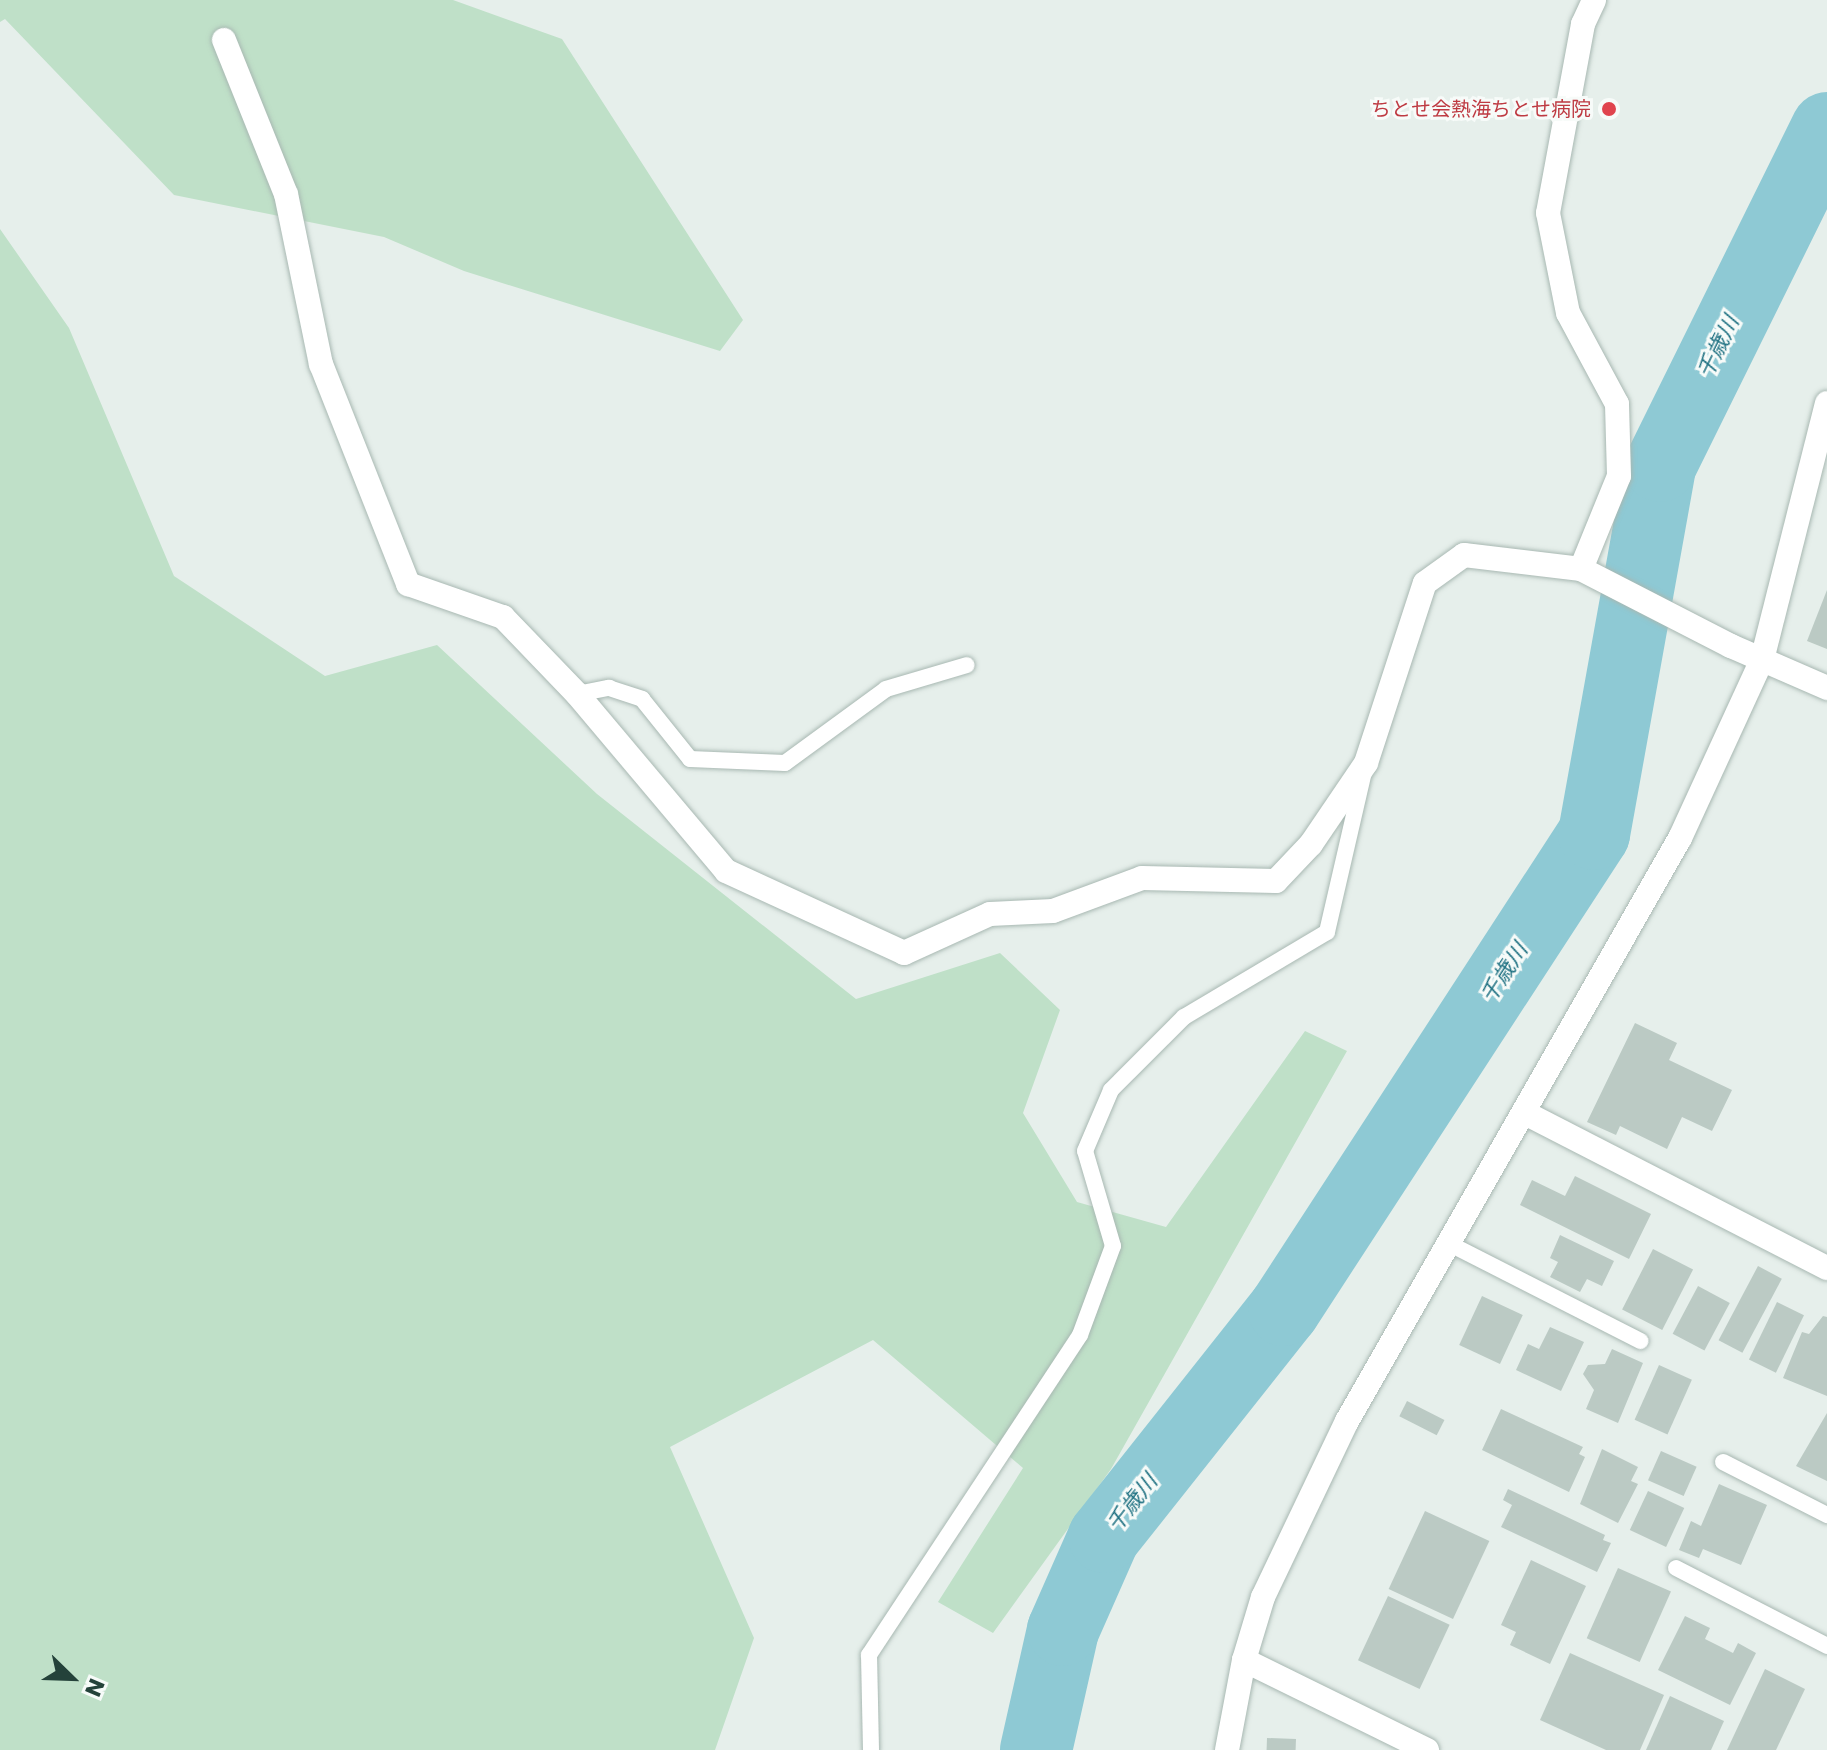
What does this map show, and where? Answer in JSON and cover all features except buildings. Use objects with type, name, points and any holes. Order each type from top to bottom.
[{"type":"street","points":[[1581,569],[1619,476],[1617,404],[1568,313],[1548,213],[1583,24],[1594,0]]},
{"type":"street","points":[[224,40],[286,194],[321,364],[408,584],[503,617],[577,694],[726,871],[904,953],[990,914],[1053,911],[1142,878],[1276,881],[1311,844],[1366,763],[1425,583],[1464,555],[1581,569],[1614,590],[1827,688]]},
{"type":"street","points":[[1227,1750],[1244,1660],[1263,1597],[1347,1421],[1680,838],[1762,660],[1827,403]]},
{"type":"street","points":[[1525,1113],[1827,1268]]},
{"type":"street","points":[[1244,1660],[1427,1750]]},
{"type":"lane","points":[[577,694],[609,688],[642,699],[690,759],[785,763],[886,689],[967,665]]},
{"type":"lane","points":[[871,1750],[869,1655],[1080,1335],[1113,1246],[1085,1151],[1111,1090],[1184,1017],[1327,932],[1366,763]]},
{"type":"lane","points":[[1448,1243],[1640,1341]]},
{"type":"lane","points":[[1723,1462],[1827,1515]]},
{"type":"lane","points":[[1676,1568],[1827,1646]]},
{"type":"green space","points":[[0,0],[453,0],[562,39],[743,320],[720,351],[464,271],[384,237],[174,195],[5,19],[0,22]]},
{"type":"green space","points":[[0,229],[69,328],[174,576],[325,676],[437,645],[597,794],[856,999],[1000,953],[1060,1010],[1023,1113],[1077,1202],[1166,1227],[1305,1031],[1347,1051],[1111,1469],[993,1633],[938,1602],[1023,1468],[873,1340],[670,1447],[754,1638],[715,1750],[0,1750]]},
{"type":"waterway","name":"千歳川","points":[[1036,1750],[1063,1630],[1104,1537],[1284,1310],[1594,834],[1660,466],[1827,128]]},
{"type":"place","name":"ちとせ会熱海ちとせ病院","points":[[1609,109]]}]
